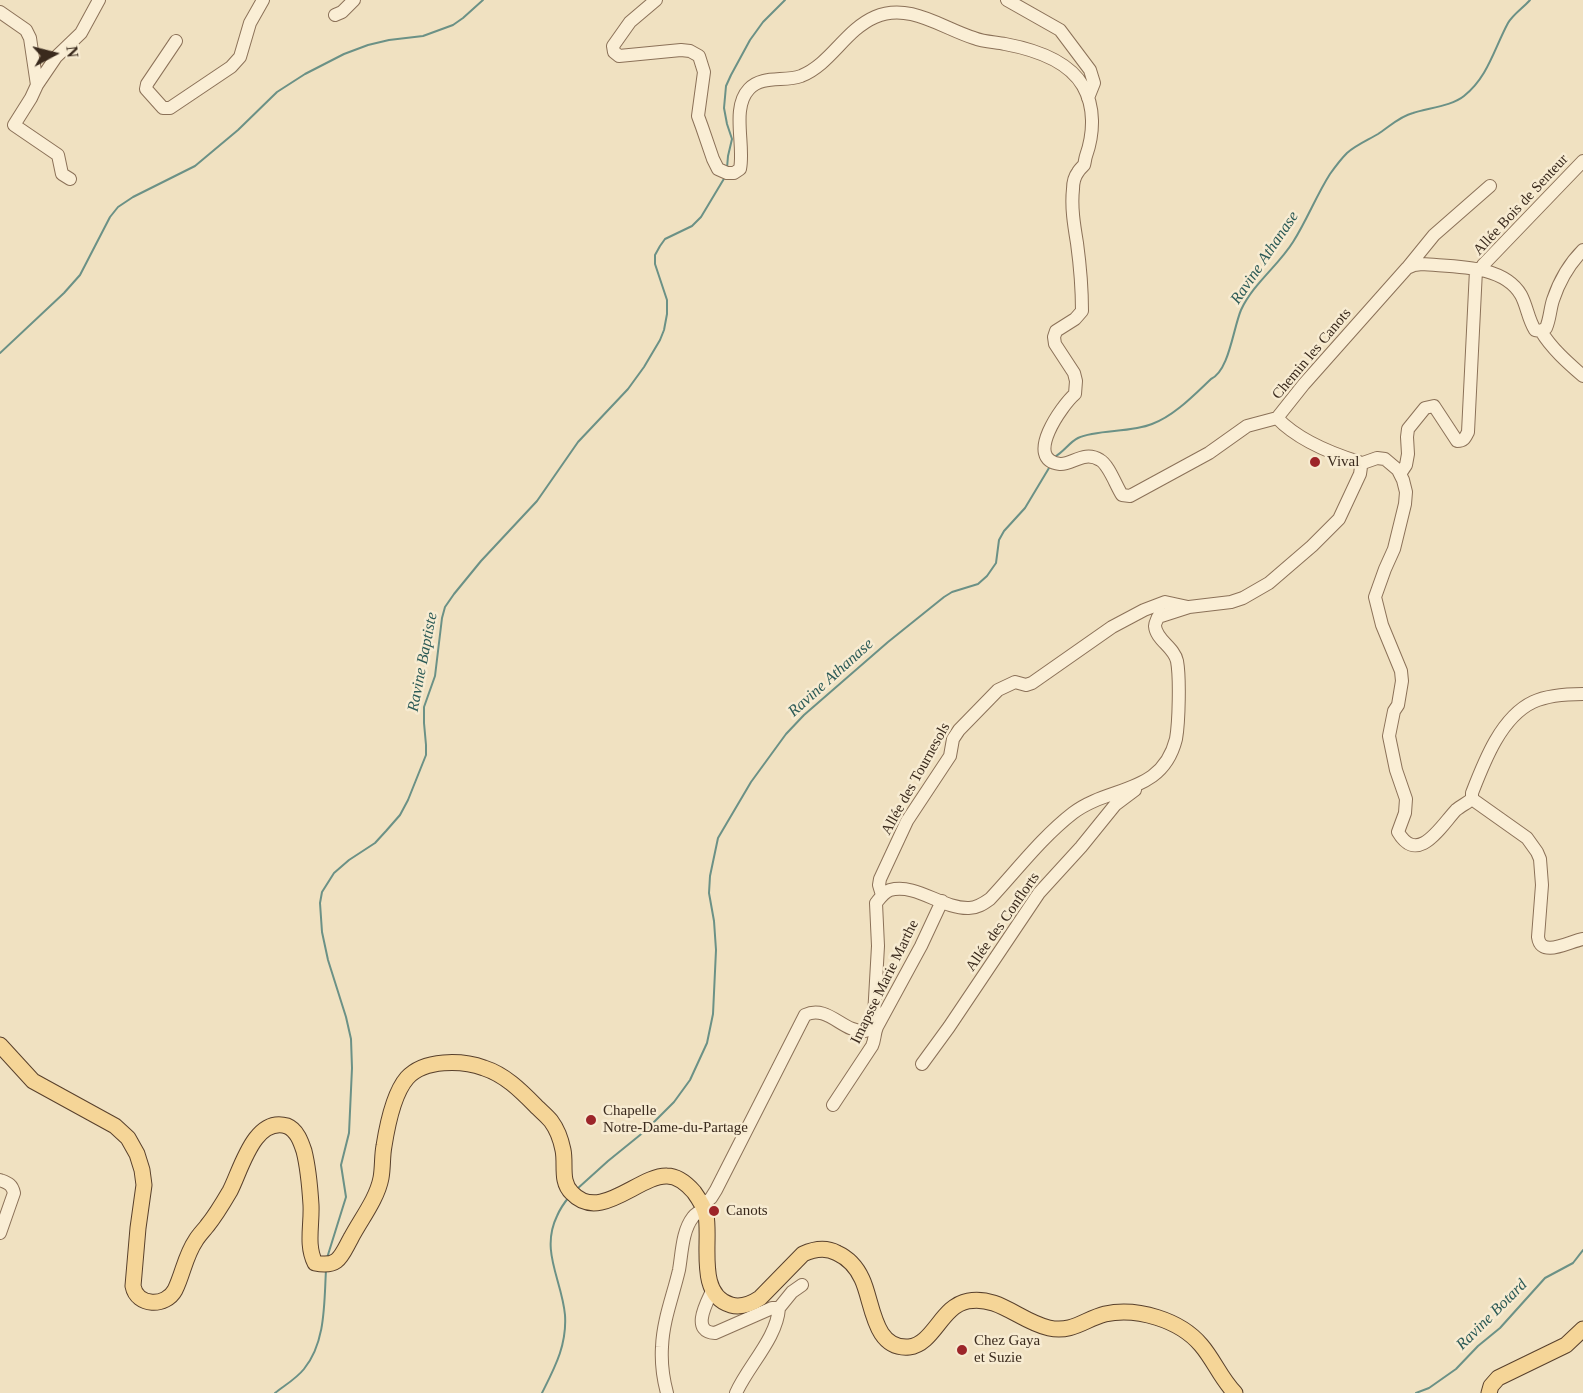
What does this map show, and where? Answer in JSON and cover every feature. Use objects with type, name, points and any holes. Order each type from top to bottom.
[{"type":"main road","points":[[0,1045],[33,1081],[115,1126],[128,1138],[142,1170],[144,1185],[133,1287],[135,1293],[143,1300],[152,1303],[166,1299],[174,1291],[191,1247],[230,1192],[249,1149],[260,1134],[274,1124],[291,1128],[299,1136],[304,1152],[311,1205],[309,1237],[315,1263],[330,1265],[339,1259],[377,1190],[381,1178],[384,1145],[398,1093],[407,1078],[415,1071],[430,1064],[453,1063],[488,1069],[517,1086],[551,1121],[560,1137],[565,1181],[569,1191],[578,1199],[591,1203],[607,1202],[652,1180],[669,1176],[688,1185],[704,1207],[708,1234],[708,1276],[712,1291],[726,1303],[747,1305],[760,1298],[802,1254],[810,1250],[835,1251],[857,1270],[868,1292],[880,1333],[886,1340],[899,1347],[914,1346],[921,1342],[953,1307],[969,1300],[993,1302],[1038,1325],[1052,1328],[1078,1326],[1103,1315],[1117,1312],[1132,1313],[1167,1321],[1189,1332],[1235,1393]]},
{"type":"main road","points":[[1489,1393],[1491,1386],[1498,1378],[1566,1345],[1583,1329]]},
{"type":"street","points":[[70,179],[62,174],[58,155],[14,125],[56,57],[81,33],[99,0]]},
{"type":"street","points":[[176,41],[147,84],[146,89],[163,108],[170,108],[231,67],[240,57],[250,23],[263,0]]},
{"type":"street","points":[[335,15],[342,12],[354,0]]},
{"type":"street","points":[[656,0],[630,22],[613,46],[614,52],[619,56],[681,50],[690,51],[699,56],[704,72],[698,116],[718,169],[727,172],[734,173],[740,169],[741,131],[739,122],[743,99],[749,88],[760,81],[800,76],[816,68],[859,26],[887,12],[919,16],[974,39],[1006,44],[1049,57],[1075,74],[1092,111],[1090,145],[1084,165],[1076,173],[1071,210],[1079,258],[1082,311],[1075,319],[1056,331],[1054,337],[1055,344],[1074,373],[1076,381],[1075,394],[1066,401],[1046,438],[1047,457],[1063,465],[1081,457],[1099,459],[1105,465],[1122,495],[1130,496],[1209,453],[1247,426],[1277,418]]},
{"type":"street","points":[[1007,0],[1060,30],[1090,70],[1094,83],[1088,98]]},
{"type":"street","points":[[0,12],[26,30],[30,38],[37,85]]},
{"type":"street","name":"Allée Bois de Senteur","points":[[1479,270],[1582,164]]},
{"type":"street","name":"Chemin les Canots","points":[[1360,464],[1313,443],[1277,418],[1434,235],[1490,186]]},
{"type":"street","points":[[1407,268],[1422,264],[1479,270],[1498,275],[1514,285],[1526,307],[1532,326],[1535,330],[1541,331],[1546,328],[1554,297],[1565,274],[1583,250]]},
{"type":"street","points":[[1400,474],[1406,465],[1408,454],[1407,432],[1425,408],[1434,406],[1457,441],[1465,439],[1468,432],[1479,270]]},
{"type":"street","points":[[1541,331],[1552,346],[1583,376]]},
{"type":"street","points":[[667,1393],[662,1347],[666,1318],[689,1225],[716,1190],[805,1015],[821,1012],[857,1032],[865,1031],[872,1023],[879,946],[876,903],[882,895],[890,890],[910,890],[960,908],[976,907],[990,899],[1073,813],[1102,798],[1145,781],[1158,772],[1168,760],[1176,738],[1178,709],[1177,662],[1175,654],[1159,637],[1155,626],[1158,617],[1189,607],[1231,602],[1269,583],[1293,564],[1339,519],[1360,474],[1360,464],[1377,458],[1385,459],[1394,466],[1400,474],[1406,492],[1394,549],[1375,597],[1382,625],[1401,671],[1402,681],[1389,735],[1396,770],[1406,799],[1405,813],[1398,832],[1406,843],[1420,845],[1428,841],[1456,811],[1472,799]]},
{"type":"street","name":"Allée des Tournesols","points":[[882,895],[880,879],[907,820],[950,756],[953,739],[959,730],[998,690],[1015,682],[1026,686],[1032,683],[1112,627],[1143,610],[1165,602],[1189,607]]},
{"type":"street","points":[[1472,799],[1472,793],[1491,751],[1513,715],[1534,701],[1548,697],[1583,694]]},
{"type":"street","name":"Allée des Conflorts","points":[[922,1064],[1039,893],[1115,806],[1145,781]]},
{"type":"street","points":[[1472,799],[1527,838],[1537,852],[1540,859],[1542,885],[1538,937],[1541,946],[1557,947],[1583,939]]},
{"type":"street","name":"Imapsse Marie Marthe","points":[[833,1105],[875,1041],[874,1033],[921,946],[942,901]]},
{"type":"street","points":[[0,1180],[10,1184],[14,1193],[0,1233]]},
{"type":"street","points":[[736,1393],[766,1344],[777,1320],[779,1308],[792,1292],[802,1285]]},
{"type":"street","points":[[712,1291],[702,1318],[702,1325],[709,1333],[715,1333],[772,1308],[779,1308]]},
{"type":"waterway","points":[[0,353],[80,275],[110,217],[118,207],[195,166],[238,130],[277,92],[305,74],[344,54],[368,45],[423,36],[453,25],[483,0]]},
{"type":"waterway","name":"Ravine Baptiste","points":[[727,168],[732,139],[724,108],[726,86],[750,40],[763,22],[785,0]]},
{"type":"waterway","name":"Ravine Athanase","points":[[1056,456],[1075,440],[1086,435],[1143,427],[1168,416],[1217,375],[1230,349],[1238,318],[1246,301],[1293,242],[1325,182],[1340,160],[1354,148],[1408,114],[1447,104],[1464,96],[1485,71],[1510,20],[1530,0]]},
{"type":"waterway","name":"Ravine Baptiste","points":[[327,1258],[346,1197],[341,1165],[349,1133],[352,1068],[351,1039],[322,932],[320,903],[322,892],[334,873],[375,843],[400,815],[408,800],[426,755],[424,707],[435,676],[445,607],[481,561],[537,501],[578,442],[628,389],[644,367],[660,340],[667,314],[667,300],[655,264],[655,255],[665,239],[692,226],[701,217],[725,177]]},
{"type":"waterway","name":"Ravine Athanase","points":[[577,1189],[645,1131],[674,1102],[690,1080],[707,1043],[713,1014],[716,950],[709,893],[710,876],[718,838],[751,782],[786,734],[804,715],[944,597],[952,592],[978,584],[987,576],[996,563],[999,540],[1004,531],[1025,508],[1049,468]]},
{"type":"waterway","name":"Ravine Athanase","points":[[542,1393],[556,1365],[564,1336],[565,1315],[551,1253],[551,1241],[552,1229],[557,1216],[569,1197]]},
{"type":"waterway","name":"Ravine Botard","points":[[1416,1393],[1429,1388],[1456,1369],[1478,1346],[1500,1328],[1545,1278],[1573,1263],[1583,1250]]},
{"type":"waterway","name":"Ravine Baptiste","points":[[275,1393],[301,1373],[316,1347],[324,1309],[326,1270]]},
{"type":"place","name":"Vival","points":[[1315,462]]},
{"type":"place","name":"Chapelle Notre-Dame-du-Partage","points":[[591,1120]]},
{"type":"place","name":"Canots","points":[[714,1211]]},
{"type":"place","name":"Chez Gaya et Suzie","points":[[962,1350]]}]
